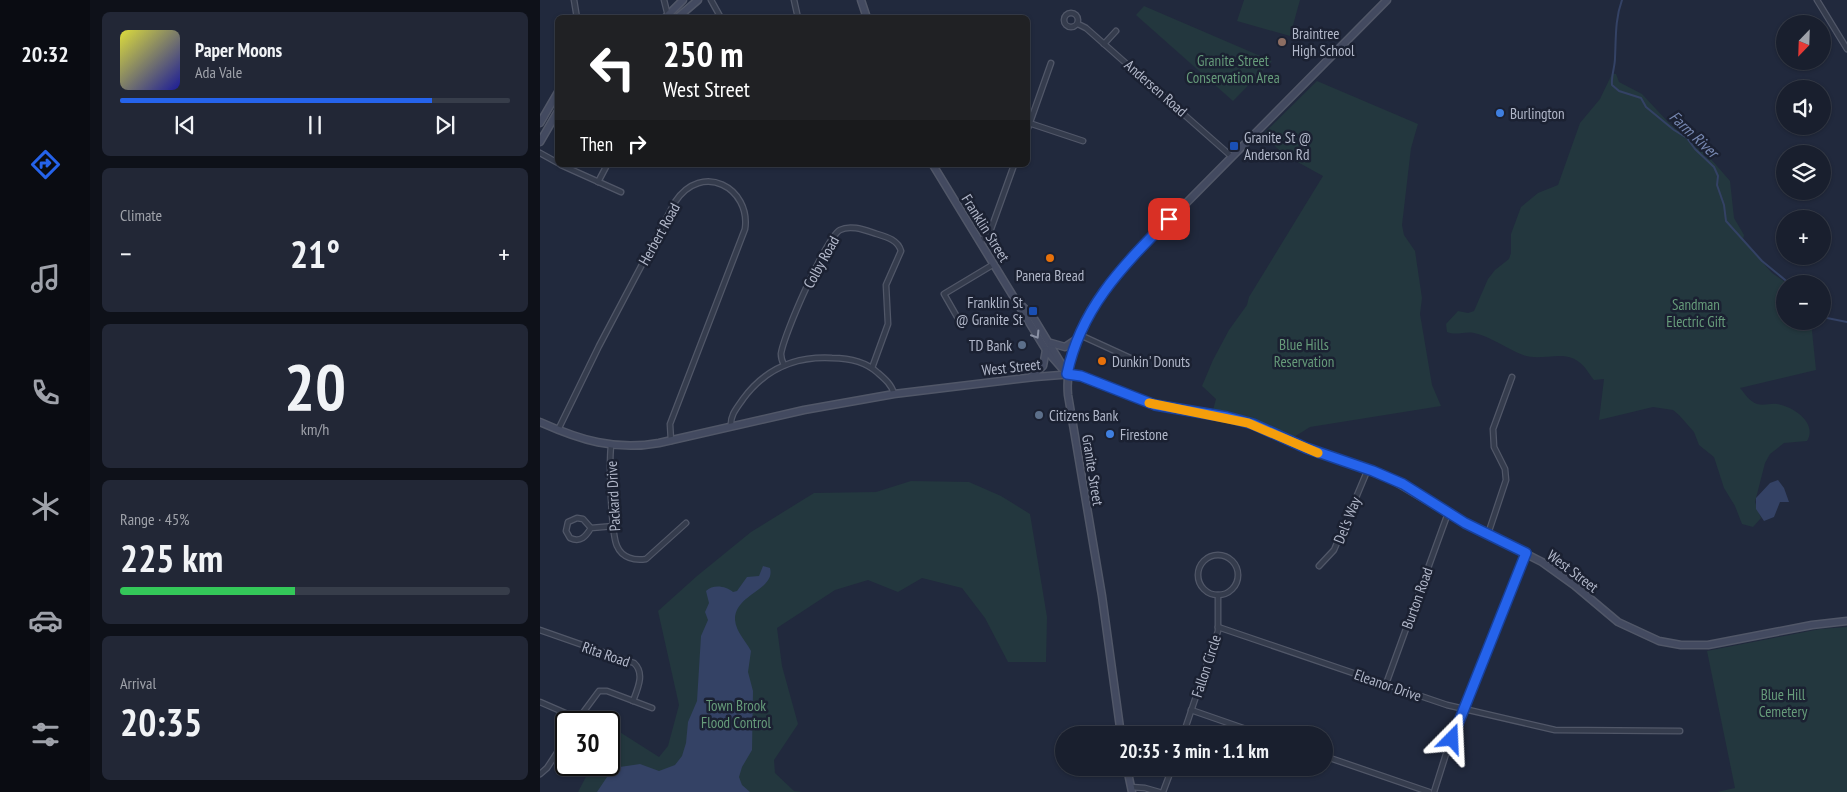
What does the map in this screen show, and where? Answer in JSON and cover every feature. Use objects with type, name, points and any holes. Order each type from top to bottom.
[{"type":"main road","points":[[669,15],[683,0]]},
{"type":"main road","points":[[680,15],[698,0]]},
{"type":"main road","points":[[861,0],[867,15]]},
{"type":"main road","name":"Granite Street","points":[[1120,726],[1102,596],[1069,402],[1067,374],[1079,337],[1093,306],[1112,280],[1387,0]]},
{"type":"main road","points":[[540,123],[555,100]]},
{"type":"main road","points":[[540,142],[555,116]]},
{"type":"main road","name":"Franklin Street","points":[[934,167],[1046,350],[1067,374]]},
{"type":"main road","name":"Franklin Street","points":[[1019,303],[1030,313],[1050,342],[1067,374]]},
{"type":"main road","points":[[1050,342],[1056,346],[1065,347],[1079,337]]},
{"type":"main road","points":[[1030,377],[1043,366],[1046,350]]},
{"type":"main road","name":"West Street","points":[[540,422],[586,441],[611,446],[638,446],[671,441],[804,410],[894,394],[1030,377],[1067,374],[1081,376],[1155,405],[1227,417],[1253,424],[1306,448],[1368,469],[1403,484],[1448,513],[1526,553],[1563,576],[1623,625],[1648,637],[1670,644],[1691,646],[1714,645],[1802,627],[1847,621]]},
{"type":"main road","points":[[1128,776],[1131,790]]},
{"type":"street","points":[[574,0],[576,15]]},
{"type":"street","points":[[664,0],[667,15]]},
{"type":"street","points":[[711,0],[720,15]]},
{"type":"street","points":[[794,0],[797,15]]},
{"type":"street","points":[[1817,0],[1847,50]]},
{"type":"street","name":"Andersen Road","points":[[1078,24],[1104,44],[1232,156]]},
{"type":"street","points":[[1104,44],[1116,30]]},
{"type":"street","points":[[1030,120],[1051,63]]},
{"type":"street","points":[[1030,126],[1083,141]]},
{"type":"street","points":[[540,153],[555,161]]},
{"type":"street","points":[[565,167],[621,192]]},
{"type":"street","points":[[598,182],[606,167]]},
{"type":"street","points":[[980,242],[991,229],[1013,167]]},
{"type":"street","name":"Herbert Road","points":[[558,430],[599,346],[675,202],[690,186],[709,180],[722,185],[740,201],[745,213],[746,225],[742,243],[670,424],[671,441]]},
{"type":"street","name":"Colby Road","points":[[784,365],[782,352],[806,288],[835,234],[840,230],[850,228],[891,239],[899,245],[901,250],[886,284],[888,324],[872,368]]},
{"type":"street","points":[[960,322],[944,294],[994,264]]},
{"type":"street","points":[[1079,337],[1139,362]]},
{"type":"street","points":[[731,426],[732,415],[752,387],[766,375],[784,365],[803,359],[832,358],[854,360],[872,368],[890,384],[894,394]]},
{"type":"street","points":[[1488,534],[1506,480],[1504,470],[1494,448],[1493,429],[1512,377]]},
{"type":"street","name":"Packard Drive","points":[[611,446],[610,464],[615,542],[619,550],[627,557],[639,560],[652,556],[686,523]]},
{"type":"street","name":"Del's Way","points":[[1319,566],[1334,550],[1368,469]]},
{"type":"street","name":"Burton Road","points":[[1386,684],[1448,513]]},
{"type":"street","points":[[577,518],[584,519],[591,528],[584,538],[578,540],[570,538],[566,531],[568,522],[577,518]]},
{"type":"street","points":[[591,528],[614,526]]},
{"type":"street","points":[[1434,792],[1464,709],[1526,553]]},
{"type":"street","points":[[1220,556],[1232,561],[1238,576],[1233,589],[1218,595],[1205,590],[1198,576],[1205,561],[1212,557],[1220,556]]},
{"type":"street","name":"Fallon Circle","points":[[1186,726],[1218,628],[1218,595]]},
{"type":"street","name":"Eleanor Drive","points":[[1218,628],[1464,709],[1564,732],[1680,731]]},
{"type":"street","name":"Rita Road","points":[[540,630],[634,662],[640,678],[634,701]]},
{"type":"street","points":[[585,711],[599,691],[652,708]]},
{"type":"street","points":[[540,702],[558,711]]},
{"type":"street","points":[[1191,710],[1237,726]]},
{"type":"street","points":[[540,774],[547,768],[555,756]]},
{"type":"street","points":[[1333,759],[1429,792]]},
{"type":"street","points":[[1163,792],[1169,776]]},
{"type":"street","points":[[1131,790],[1145,788],[1159,792]]},
{"type":"green space","points":[[1244,0],[1300,0],[1290,36],[1237,21]]},
{"type":"green space","name":"Granite Street Conservation Area","points":[[1144,6],[1272,61],[1233,101],[1136,15]]},
{"type":"green space","name":"Sandman Electric Gift","points":[[1612,74],[1616,74],[1619,82],[1642,94],[1669,123],[1710,158],[1730,181],[1734,218],[1744,235],[1743,240],[1776,276],[1776,330],[1812,330],[1816,370],[1740,388],[1754,403],[1762,405],[1777,404],[1790,408],[1807,422],[1810,434],[1807,441],[1784,443],[1770,454],[1765,463],[1755,502],[1761,518],[1753,527],[1742,524],[1735,506],[1724,488],[1714,457],[1699,445],[1694,432],[1673,410],[1653,407],[1599,420],[1604,379],[1594,380],[1583,366],[1573,358],[1566,356],[1530,357],[1481,335],[1447,332],[1446,324],[1458,311],[1468,313],[1474,311],[1488,279],[1495,270],[1509,259],[1511,253],[1511,234],[1521,207],[1538,193],[1558,185],[1580,123],[1600,99]]},
{"type":"green space","name":"Blue Hills Reservation","points":[[1317,81],[1418,124],[1411,148],[1402,225],[1404,235],[1415,251],[1422,298],[1420,314],[1432,385],[1441,406],[1310,427],[1294,437],[1255,420],[1213,410],[1216,399],[1202,386],[1229,330],[1247,305],[1249,297],[1323,176],[1283,154],[1263,134]]},
{"type":"green space","name":"Town Brook Flood Control","points":[[911,481],[969,482],[1001,496],[1030,514],[1047,617],[1046,662],[1008,662],[985,618],[962,588],[922,578],[898,592],[868,580],[835,590],[777,628],[782,666],[798,724],[774,760],[775,773],[794,791],[803,792],[578,792],[586,776],[620,776],[620,732],[659,757],[668,746],[679,705],[658,611],[751,532],[814,493],[876,492]]},
{"type":"green space","name":"Blue Hill Cemetery","points":[[1847,627],[1847,792],[1717,792],[1735,788],[1707,651],[1820,629]]},
{"type":"water","points":[[1778,480],[1784,488],[1789,502],[1780,502],[1774,517],[1764,521],[1756,509],[1756,498],[1770,483]]},
{"type":"water","points":[[763,566],[770,568],[767,582],[741,604],[736,611],[735,620],[739,632],[751,651],[748,672],[753,691],[752,750],[742,767],[739,777],[742,785],[750,792],[597,792],[608,776],[620,776],[620,767],[640,764],[659,771],[675,765],[682,756],[686,743],[688,722],[697,701],[701,636],[708,620],[705,612],[709,603],[706,591],[712,587],[720,587],[727,588],[733,592],[737,591],[747,577],[759,576]]},
{"type":"waterway","name":"Farm River","points":[[1622,0],[1617,21],[1612,85],[1619,91],[1641,98],[1646,107],[1687,138],[1695,149],[1714,167],[1718,176],[1717,185],[1724,205],[1726,221],[1762,261],[1779,275]]},
{"type":"waterway","name":"Farm River","points":[[1831,319],[1847,322]]},
{"type":"slow traffic","points":[[1149,403],[1177,410],[1227,417],[1248,423],[1318,453]]},
{"type":"place","name":"Braintree High School","points":[[1282,42]]},
{"type":"place","name":"Burlington","points":[[1500,113]]},
{"type":"place","name":"Granite St @ Anderson Rd","points":[[1234,146]]},
{"type":"place","name":"Panera Bread","points":[[1050,258]]},
{"type":"place","name":"Franklin St @ Granite St","points":[[1033,311]]},
{"type":"place","name":"TD Bank","points":[[1022,345]]},
{"type":"place","name":"Dunkin' Donuts","points":[[1102,361]]},
{"type":"place","name":"Citizens Bank","points":[[1039,415]]},
{"type":"place","name":"Firestone","points":[[1110,434]]},
{"type":"route","points":[[1169,219],[1125,264],[1099,296],[1081,331],[1067,374],[1081,376],[1133,398],[1155,405],[1227,417],[1253,424],[1315,452],[1373,471],[1403,484],[1465,523],[1526,553],[1452,739]]}]
